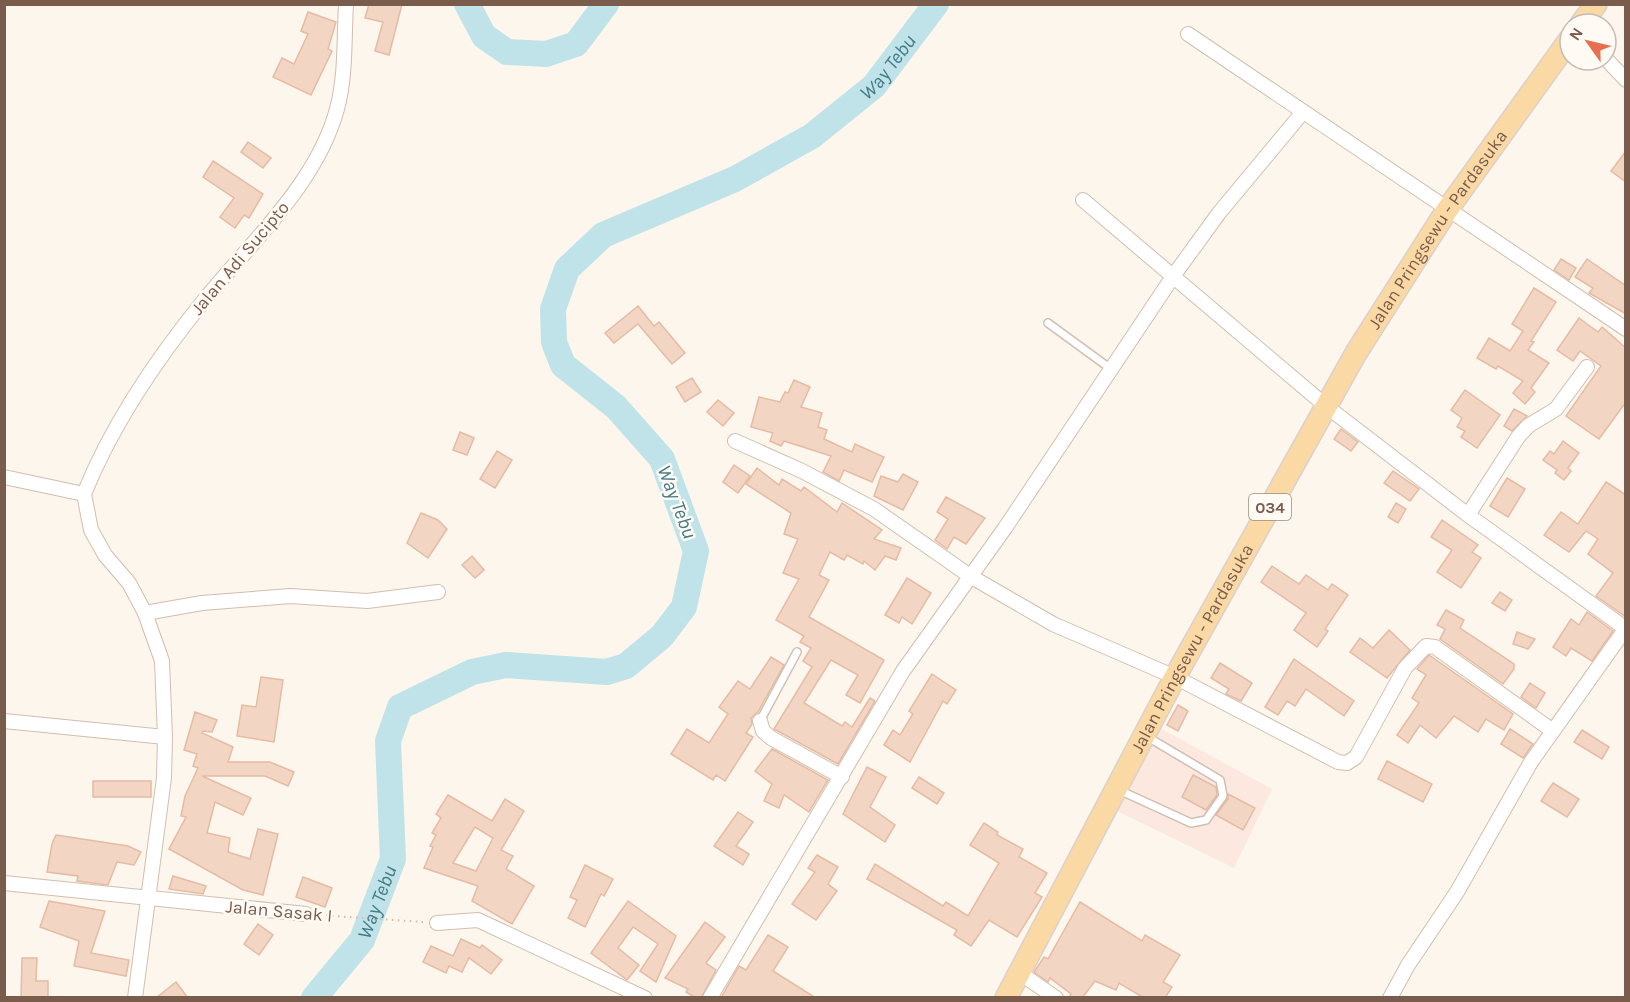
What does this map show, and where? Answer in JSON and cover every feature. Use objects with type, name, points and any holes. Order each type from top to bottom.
[{"type":"main road","name":"Jalan Pringsewu - Pardasuka","points":[[1006,998],[1175,677],[1362,343],[1448,210],[1558,56]]},
{"type":"street","name":"Jalan Adi Sucipto","points":[[84,494],[116,424],[148,376],[206,298],[270,224],[321,151],[338,108],[346,4]]},
{"type":"street","points":[[1188,34],[1626,329]]},
{"type":"street","points":[[710,998],[903,671],[1112,369],[1174,275],[1219,213],[1303,112]]},
{"type":"street","points":[[1083,200],[1326,406],[1468,515],[1625,628],[1531,762],[1457,892],[1390,998]]},
{"type":"street","points":[[1468,515],[1518,437],[1527,426],[1556,409],[1587,367]]},
{"type":"street","points":[[735,441],[802,471],[874,509],[970,576],[1053,624],[1175,677],[1338,762],[1347,763],[1356,757],[1405,668],[1426,646],[1436,647],[1553,731]]},
{"type":"street","points":[[4,477],[84,494],[91,530],[105,555],[129,583],[145,613],[162,662],[164,778],[135,998]]},
{"type":"street","points":[[145,613],[202,603],[290,596],[367,601],[438,592]]},
{"type":"street","points":[[4,721],[165,737]]},
{"type":"street","points":[[760,721],[763,731],[771,738],[842,777]]},
{"type":"street","name":"Jalan Sasak I","points":[[4,883],[306,914]]},
{"type":"street","points":[[437,922],[478,920],[622,992],[645,998]]},
{"type":"street","points":[[1020,973],[1056,998]]},
{"type":"lane","points":[[1048,323],[1112,369]]},
{"type":"lane","points":[[760,721],[797,652]]},
{"type":"lane","points":[[1116,788],[1191,822],[1206,820],[1223,796],[1220,780],[1144,735]]},
{"type":"path","name":"Jalan Sasak I","points":[[306,914],[437,922]]},
{"type":"shaded area","points":[[1160,728],[1272,789],[1234,868],[1115,810]]},
{"type":"building","points":[[369,4],[402,4],[389,55],[375,51],[383,22],[365,18]]},
{"type":"building","points":[[308,12],[336,22],[328,49],[332,51],[311,95],[273,77],[282,58],[294,64],[308,34],[301,31]]},
{"type":"building","points":[[248,142],[271,158],[263,168],[241,152]]},
{"type":"building","points":[[1626,151],[1626,182],[1611,171]]},
{"type":"building","points":[[213,161],[263,194],[249,218],[244,215],[235,228],[220,217],[234,198],[203,177]]},
{"type":"building","points":[[1561,259],[1576,268],[1569,280],[1554,270]]},
{"type":"building","points":[[1587,259],[1626,286],[1626,314],[1589,293],[1593,288],[1575,277]]},
{"type":"building","points":[[1534,288],[1556,302],[1531,341],[1534,342],[1528,350],[1549,363],[1531,388],[1535,392],[1525,404],[1513,393],[1523,381],[1498,366],[1496,369],[1477,358],[1489,338],[1510,351],[1523,331],[1512,324]]},
{"type":"building","points":[[638,306],[654,326],[659,322],[685,353],[672,364],[638,324],[614,343],[605,333]]},
{"type":"building","points":[[1579,318],[1598,332],[1602,327],[1626,348],[1626,402],[1599,439],[1566,416],[1601,366],[1580,351],[1573,361],[1557,350]]},
{"type":"building","points":[[692,378],[701,392],[685,402],[676,387]]},
{"type":"building","points":[[794,380],[810,387],[801,407],[822,413],[818,427],[827,430],[824,439],[852,452],[855,444],[884,457],[872,482],[844,470],[839,481],[823,472],[831,456],[784,441],[781,446],[770,441],[773,433],[751,427],[759,397],[780,402],[785,392],[788,393]]},
{"type":"building","points":[[1465,390],[1500,415],[1477,448],[1461,437],[1465,431],[1457,427],[1462,418],[1451,410]]},
{"type":"building","points":[[718,400],[734,413],[723,426],[707,412]]},
{"type":"building","points":[[1514,409],[1527,416],[1512,431],[1504,426]]},
{"type":"building","points":[[1341,429],[1358,442],[1351,451],[1334,439]]},
{"type":"building","points":[[460,432],[474,438],[467,455],[453,450]]},
{"type":"building","points":[[1563,441],[1579,453],[1568,468],[1571,471],[1564,480],[1555,473],[1557,470],[1543,460],[1550,451],[1554,454]]},
{"type":"building","points":[[497,451],[512,460],[495,488],[480,479]]},
{"type":"building","points":[[734,465],[750,476],[738,493],[723,482]]},
{"type":"building","points":[[757,468],[779,485],[782,479],[801,491],[804,487],[837,512],[842,503],[882,530],[874,539],[901,548],[896,560],[885,556],[875,570],[864,561],[863,564],[847,555],[844,560],[830,552],[819,575],[829,580],[809,617],[884,660],[860,703],[846,695],[858,675],[831,660],[804,703],[842,726],[845,722],[852,727],[870,698],[875,701],[838,764],[774,729],[812,667],[803,661],[811,648],[800,642],[804,636],[776,620],[799,579],[783,573],[798,539],[784,534],[791,513],[746,484]]},
{"type":"building","points":[[1393,471],[1419,489],[1410,501],[1384,483]]},
{"type":"building","points":[[903,474],[918,482],[903,510],[874,496],[881,476],[898,482]]},
{"type":"building","points":[[1507,478],[1525,489],[1508,517],[1490,506]]},
{"type":"building","points":[[1606,482],[1626,495],[1626,617],[1596,596],[1613,573],[1588,554],[1598,539],[1586,531],[1569,552],[1544,535],[1561,512],[1578,524]]},
{"type":"building","points":[[946,497],[985,518],[966,544],[954,537],[947,549],[935,540],[948,519],[937,512]]},
{"type":"building","points":[[1396,503],[1406,509],[1398,523],[1388,517]]},
{"type":"building","points":[[421,513],[438,520],[447,529],[428,558],[407,543]]},
{"type":"building","points":[[1442,520],[1478,545],[1472,552],[1481,558],[1461,588],[1437,572],[1452,550],[1431,537]]},
{"type":"building","points":[[472,556],[484,570],[475,578],[462,565]]},
{"type":"building","points":[[1272,566],[1299,584],[1306,575],[1328,590],[1332,584],[1348,595],[1325,629],[1328,631],[1317,647],[1294,630],[1306,613],[1261,582]]},
{"type":"building","points":[[907,578],[931,593],[912,624],[902,617],[899,623],[885,615]]},
{"type":"building","points":[[1500,592],[1512,600],[1505,611],[1492,603]]},
{"type":"building","points":[[1446,610],[1464,620],[1460,628],[1514,664],[1514,669],[1503,684],[1440,639],[1445,629],[1437,625]]},
{"type":"building","points":[[1587,612],[1613,631],[1592,661],[1571,648],[1566,656],[1553,647],[1571,619],[1579,625]]},
{"type":"building","points":[[1389,630],[1410,650],[1387,678],[1350,652],[1360,638],[1373,648]]},
{"type":"building","points":[[1517,632],[1535,639],[1528,649],[1513,644]]},
{"type":"building","points":[[1429,655],[1513,714],[1504,730],[1486,719],[1478,732],[1454,716],[1436,738],[1420,725],[1408,743],[1397,735],[1419,703],[1412,698],[1426,675],[1417,669]]},
{"type":"building","points":[[771,657],[784,665],[758,712],[751,718],[752,724],[746,733],[753,737],[725,781],[716,775],[713,780],[671,754],[687,729],[709,743],[728,714],[719,707],[738,681],[750,689]]},
{"type":"building","points":[[1294,659],[1354,701],[1344,716],[1306,689],[1295,706],[1287,701],[1278,715],[1265,707]]},
{"type":"building","points":[[1220,663],[1252,683],[1241,701],[1226,694],[1229,689],[1211,678]]},
{"type":"building","points":[[932,674],[956,690],[947,704],[943,701],[910,762],[884,745],[893,730],[900,735],[913,714],[909,711]]},
{"type":"building","points":[[261,677],[283,680],[274,742],[237,736],[242,705],[256,707]]},
{"type":"building","points":[[1530,683],[1545,693],[1536,708],[1521,697]]},
{"type":"building","points":[[1178,705],[1188,711],[1178,731],[1167,725]]},
{"type":"building","points":[[195,712],[217,720],[212,732],[203,731],[202,733],[233,747],[228,762],[270,762],[294,772],[288,786],[265,776],[202,776],[251,798],[243,815],[215,802],[207,833],[230,838],[228,852],[250,859],[258,829],[278,834],[263,895],[243,890],[169,849],[186,817],[181,816],[185,796],[198,768],[193,766],[197,754],[184,750]]},
{"type":"building","points":[[1510,729],[1533,744],[1523,758],[1501,744]]},
{"type":"building","points":[[1582,730],[1609,747],[1602,759],[1574,742]]},
{"type":"building","points":[[772,749],[828,780],[809,812],[784,795],[779,808],[764,801],[772,784],[755,771]]},
{"type":"building","points":[[1387,761],[1432,784],[1423,802],[1378,779]]},
{"type":"building","points":[[867,767],[886,777],[870,807],[895,825],[885,842],[843,814]]},
{"type":"building","points":[[1193,775],[1216,787],[1217,795],[1206,810],[1182,797]]},
{"type":"building","points":[[919,777],[944,793],[937,804],[912,788]]},
{"type":"building","points":[[93,781],[151,781],[151,797],[93,797]]},
{"type":"building","points":[[1553,783],[1579,799],[1567,817],[1541,801]]},
{"type":"building","points":[[1228,794],[1255,808],[1243,830],[1216,815],[1228,799]]},
{"type":"building","points":[[448,795],[492,821],[505,799],[524,811],[501,850],[513,856],[506,869],[534,886],[512,924],[472,901],[478,886],[424,868],[433,847],[430,846],[436,835],[432,833],[441,818],[436,814]],"holes":[[[475,827],[493,838],[476,871],[453,863]]]},
{"type":"building","points":[[738,812],[753,822],[736,846],[749,854],[743,865],[714,846]]},
{"type":"building","points":[[984,823],[998,832],[997,835],[1023,849],[1019,857],[1047,873],[1035,893],[1042,897],[1017,937],[989,920],[971,946],[954,935],[957,930],[867,879],[875,864],[943,906],[946,902],[968,916],[999,863],[970,845]]},
{"type":"building","points":[[56,835],[128,846],[141,852],[134,865],[117,862],[108,885],[77,881],[78,876],[47,872]]},
{"type":"building","points":[[817,855],[838,867],[828,884],[837,891],[816,920],[792,904],[815,872],[808,868]]},
{"type":"building","points":[[585,865],[613,879],[604,896],[601,894],[585,927],[568,918],[577,900],[570,897]]},
{"type":"building","points":[[173,876],[206,886],[203,894],[169,889]]},
{"type":"building","points":[[303,877],[332,888],[325,907],[296,897]]},
{"type":"building","points":[[49,901],[105,911],[91,953],[129,960],[126,976],[74,966],[79,941],[40,927]]},
{"type":"building","points":[[628,901],[676,936],[656,982],[640,971],[658,944],[633,927],[618,948],[639,965],[627,980],[591,953]]},
{"type":"building","points":[[1080,902],[1142,941],[1145,935],[1180,955],[1163,982],[1172,987],[1165,998],[1144,998],[1119,983],[1116,990],[1095,981],[1082,998],[1069,998],[1071,994],[1050,978],[1048,982],[1034,972],[1044,957],[1048,959]]},
{"type":"building","points":[[705,922],[725,937],[706,963],[716,970],[701,998],[696,998],[686,992],[688,989],[665,978]]},
{"type":"building","points":[[258,924],[273,935],[259,955],[244,944]]},
{"type":"building","points":[[768,935],[788,947],[773,971],[816,998],[721,998],[739,966],[746,970]]},
{"type":"building","points":[[461,939],[480,948],[482,945],[502,960],[491,974],[469,958],[462,972],[449,966],[446,973],[423,962],[431,946],[453,956]]},
{"type":"building","points":[[22,958],[37,958],[36,981],[48,981],[48,998],[21,998]]},
{"type":"building","points":[[176,982],[188,998],[156,998]]},
{"type":"waterway","name":"Way Tebu","points":[[467,4],[484,36],[507,52],[546,54],[576,44],[606,4]]},
{"type":"waterway","name":"Way Tebu","points":[[314,998],[362,940],[393,859],[388,741],[400,707],[472,672],[506,665],[607,672],[626,666],[662,636],[684,607],[696,551],[662,459],[616,407],[563,365],[554,342],[553,309],[567,269],[603,235],[735,179],[812,136],[874,86],[936,4]]}]
